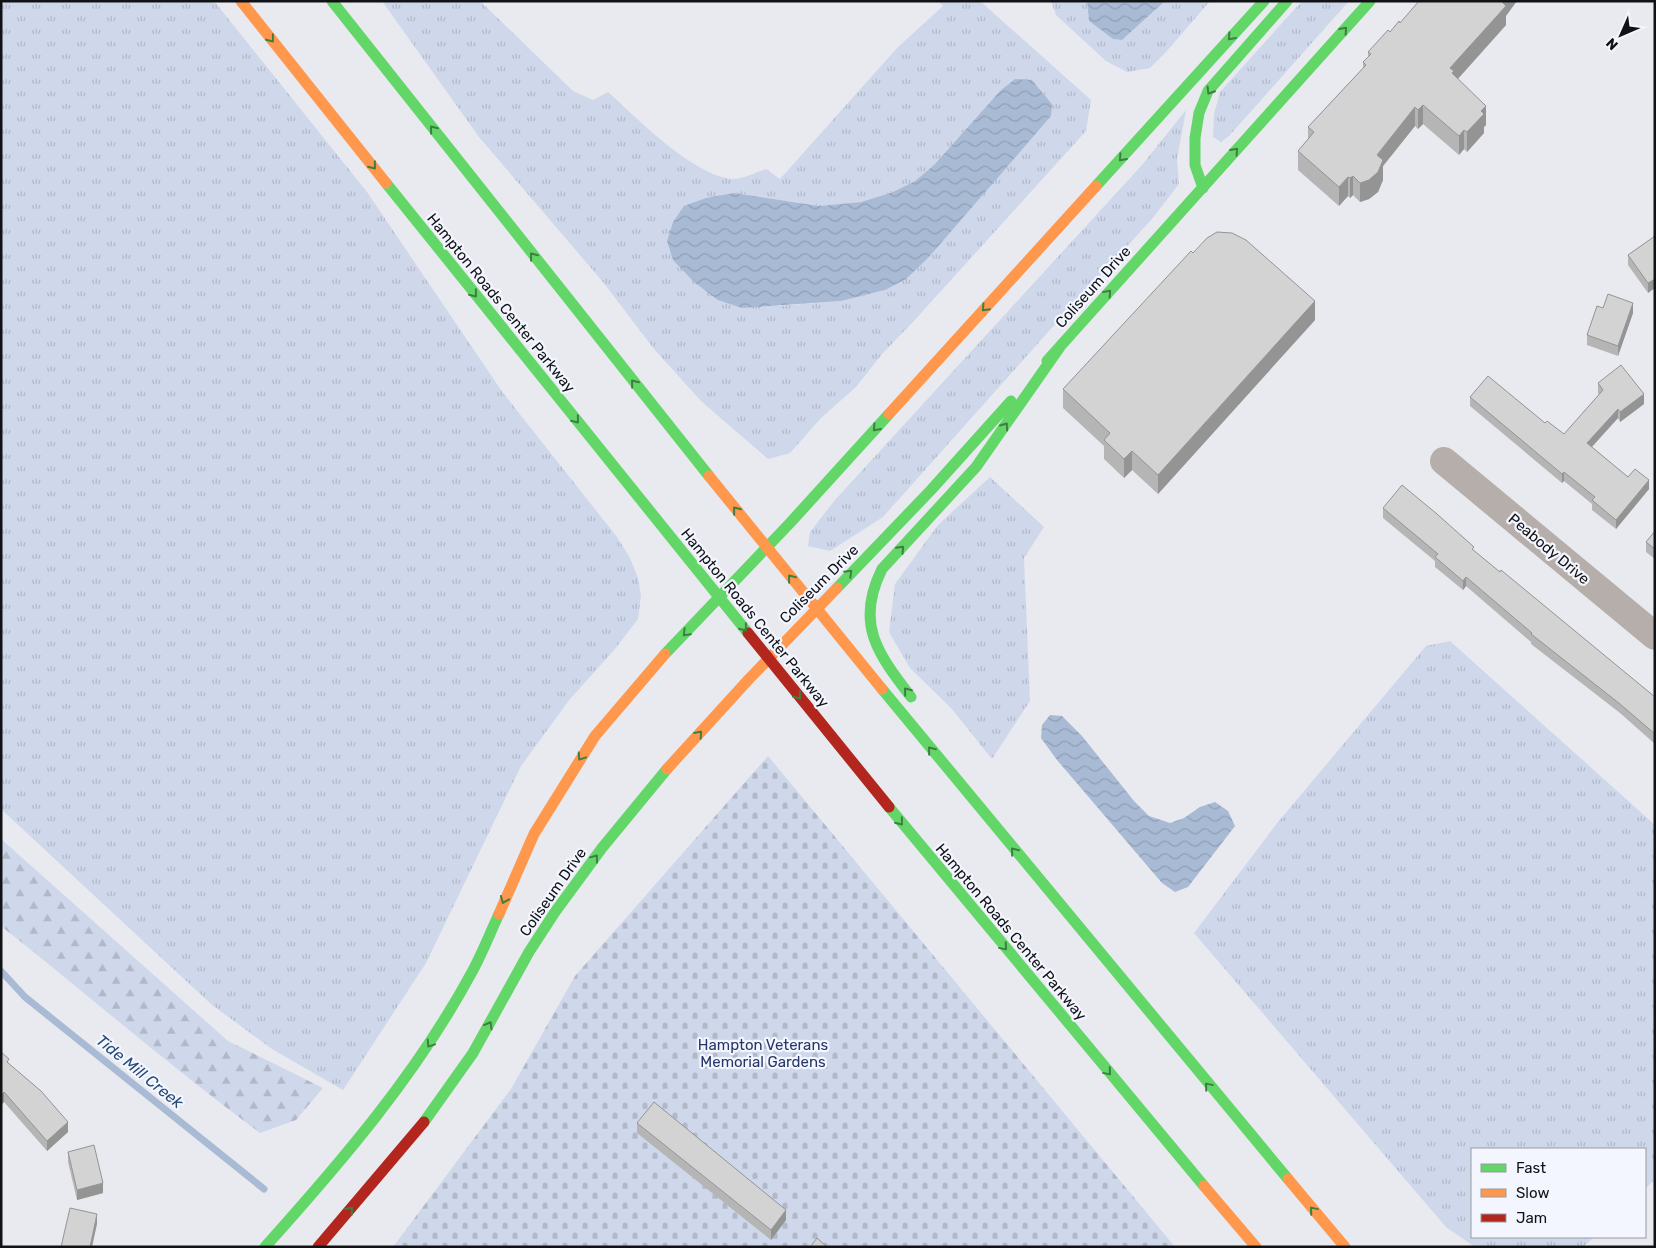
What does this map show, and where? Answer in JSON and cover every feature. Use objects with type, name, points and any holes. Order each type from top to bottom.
[{"type":"main road","name":"Hampton Roads Center Parkway","points":[[241,1],[937,868],[1256,1247]]},
{"type":"main road","points":[[332,1],[766,548],[1112,970],[1345,1247]]},
{"type":"main road","points":[[348,1],[378,60]]},
{"type":"main road","name":"Coliseum Drive","points":[[265,1247],[348,1154],[433,1039],[473,971],[534,834],[595,736],[654,666],[766,548],[1264,1]]},
{"type":"main road","points":[[1203,188],[1195,165],[1195,138],[1199,113],[1208,91],[1287,1]]},
{"type":"main road","name":"Coliseum Drive","points":[[318,1247],[396,1157],[442,1099],[483,1035],[530,950],[602,848],[768,658],[905,518],[1370,1]]},
{"type":"main road","points":[[920,707],[895,676],[875,645],[869,618],[872,590],[882,569],[976,468],[1062,344]]},
{"type":"main road","points":[[998,810],[1112,970]]},
{"type":"street","name":"Peabody Drive","points":[[1444,461],[1655,636]]},
{"type":"green space","points":[[1,1],[214,1],[367,192],[503,393],[617,537],[630,558],[638,578],[641,595],[638,619],[615,649],[570,699],[521,766],[426,963],[343,1090],[272,1049],[211,1004],[1,809]]},
{"type":"green space","points":[[382,1],[480,1],[573,91],[593,100],[608,92],[666,144],[684,157],[701,168],[733,179],[745,177],[766,169],[780,179],[897,48],[943,6],[938,1],[980,1],[1091,100],[1086,131],[882,354],[856,387],[821,418],[790,453],[768,459],[701,401],[654,349],[603,282],[479,137]],"holes":[[[1032,80],[1052,104],[975,204],[929,257],[885,290],[841,301],[778,306],[734,193],[819,206],[861,202],[893,192],[915,181],[934,165],[1000,91]]]},
{"type":"green space","points":[[1051,1],[1087,1],[1089,21],[1113,39],[1122,40],[1165,1],[1210,1],[1150,68],[1127,72],[1106,61],[1056,15]]},
{"type":"green space","points":[[1302,1],[1349,1],[1229,136],[1221,142],[1213,137],[1214,114],[1220,92]]},
{"type":"green space","points":[[1186,110],[1177,159],[1179,184],[1152,219],[883,517],[830,551],[808,546],[810,532],[835,500],[1142,165]]},
{"type":"green space","points":[[990,477],[1044,527],[1024,558],[1030,701],[992,759],[951,708],[910,668],[889,632],[895,584],[938,525]]},
{"type":"green space","points":[[1450,641],[1655,825],[1655,1179],[1646,1188],[1646,1148],[1471,1148],[1471,1238],[1593,1238],[1583,1247],[1475,1247],[1446,1227],[1194,933],[1278,822],[1426,646]]},
{"type":"green space","name":"Hampton Veterans Memorial Gardens","points":[[768,756],[1175,1247],[393,1247],[511,1089],[575,976]]},
{"type":"green space","points":[[1,839],[228,1041],[323,1088],[296,1120],[260,1133],[162,1057],[1,926]]},
{"type":"water","points":[[1087,1],[1165,1],[1122,40],[1113,39],[1089,21]]},
{"type":"water","points":[[1015,79],[1032,80],[1052,104],[1051,116],[929,257],[906,279],[885,290],[841,301],[742,308],[718,300],[694,282],[673,260],[667,241],[673,222],[684,206],[706,198],[734,193],[819,206],[861,202],[893,192],[915,181],[934,165],[1000,91]]},
{"type":"water","points":[[1050,715],[1062,716],[1082,736],[1134,801],[1149,816],[1170,823],[1184,818],[1200,807],[1215,802],[1228,811],[1235,826],[1188,887],[1175,892],[1162,883],[1057,760],[1041,738],[1042,725]]},
{"type":"building","points":[[1419,1],[1503,1],[1506,6],[1450,68],[1454,71],[1452,73],[1486,106],[1481,111],[1484,114],[1467,132],[1464,130],[1459,136],[1423,105],[1418,110],[1415,107],[1377,155],[1383,160],[1378,172],[1369,180],[1360,183],[1353,176],[1348,177],[1339,187],[1298,151],[1314,132],[1308,127],[1366,65],[1363,62],[1371,54],[1368,52],[1388,30],[1390,32],[1399,21],[1400,23]]},
{"type":"building","points":[[1217,232],[1232,233],[1246,240],[1315,301],[1158,475],[1132,451],[1124,459],[1104,440],[1110,433],[1063,389],[1191,251],[1193,253],[1207,238]]},
{"type":"building","points":[[1655,236],[1655,279],[1648,283],[1628,255]]},
{"type":"building","points":[[1608,294],[1633,303],[1618,346],[1587,335],[1597,306],[1603,308]]},
{"type":"building","points":[[1621,365],[1644,394],[1620,412],[1618,409],[1587,443],[1628,477],[1635,469],[1649,480],[1616,520],[1592,500],[1595,497],[1564,472],[1562,474],[1470,397],[1488,376],[1545,423],[1547,421],[1564,434],[1603,390],[1598,383]]},
{"type":"building","points":[[1402,485],[1474,547],[1472,549],[1500,572],[1501,570],[1655,697],[1655,734],[1531,634],[1466,577],[1463,581],[1435,557],[1438,554],[1383,508]]},
{"type":"building","points":[[1655,531],[1655,549],[1646,542]]},
{"type":"building","points":[[1,1052],[9,1059],[7,1062],[41,1091],[68,1122],[47,1141],[4,1092],[1,1095]]},
{"type":"building","points":[[654,1102],[786,1210],[771,1230],[637,1123]]},
{"type":"building","points":[[94,1145],[103,1183],[77,1190],[68,1152]]},
{"type":"building","points":[[70,1208],[97,1214],[90,1247],[61,1247]]},
{"type":"building","points":[[817,1238],[827,1247],[810,1247]]},
{"type":"waterway","name":"Tide Mill Creek","points":[[1,971],[25,997],[264,1189]]},
{"type":"traffic: fast","points":[[332,1],[709,476]]},
{"type":"traffic: fast","points":[[1096,186],[1264,1]]},
{"type":"traffic: fast","points":[[1203,188],[1195,165],[1195,138],[1199,113],[1208,91],[1287,1]]},
{"type":"traffic: fast","points":[[1047,361],[1370,1]]},
{"type":"traffic: fast","points":[[386,183],[748,633]]},
{"type":"traffic: fast","points":[[911,697],[888,666],[874,637],[870,622],[870,606],[874,588],[882,569],[976,467],[1062,344]]},
{"type":"traffic: fast","points":[[837,588],[931,490],[1011,401]]},
{"type":"traffic: fast","points":[[665,654],[790,523],[889,414]]},
{"type":"traffic: fast","points":[[882,689],[1288,1179]]},
{"type":"traffic: fast","points":[[424,1122],[473,1053],[529,952],[555,912],[602,848],[667,769]]},
{"type":"traffic: fast","points":[[889,807],[1204,1186]]},
{"type":"traffic: fast","points":[[265,1247],[350,1149],[403,1081],[450,1010],[476,965],[499,914]]},
{"type":"traffic: slow","points":[[241,1],[386,183]]},
{"type":"traffic: slow","points":[[889,414],[1096,186]]},
{"type":"traffic: slow","points":[[709,476],[882,689]]},
{"type":"traffic: slow","points":[[667,769],[749,679],[837,588]]},
{"type":"traffic: slow","points":[[499,914],[534,834],[595,736],[665,654]]},
{"type":"traffic: slow","points":[[1288,1179],[1345,1247]]},
{"type":"traffic: slow","points":[[1204,1186],[1256,1247]]},
{"type":"traffic: jam","points":[[748,633],[889,807]]},
{"type":"traffic: jam","points":[[318,1247],[424,1122]]}]
